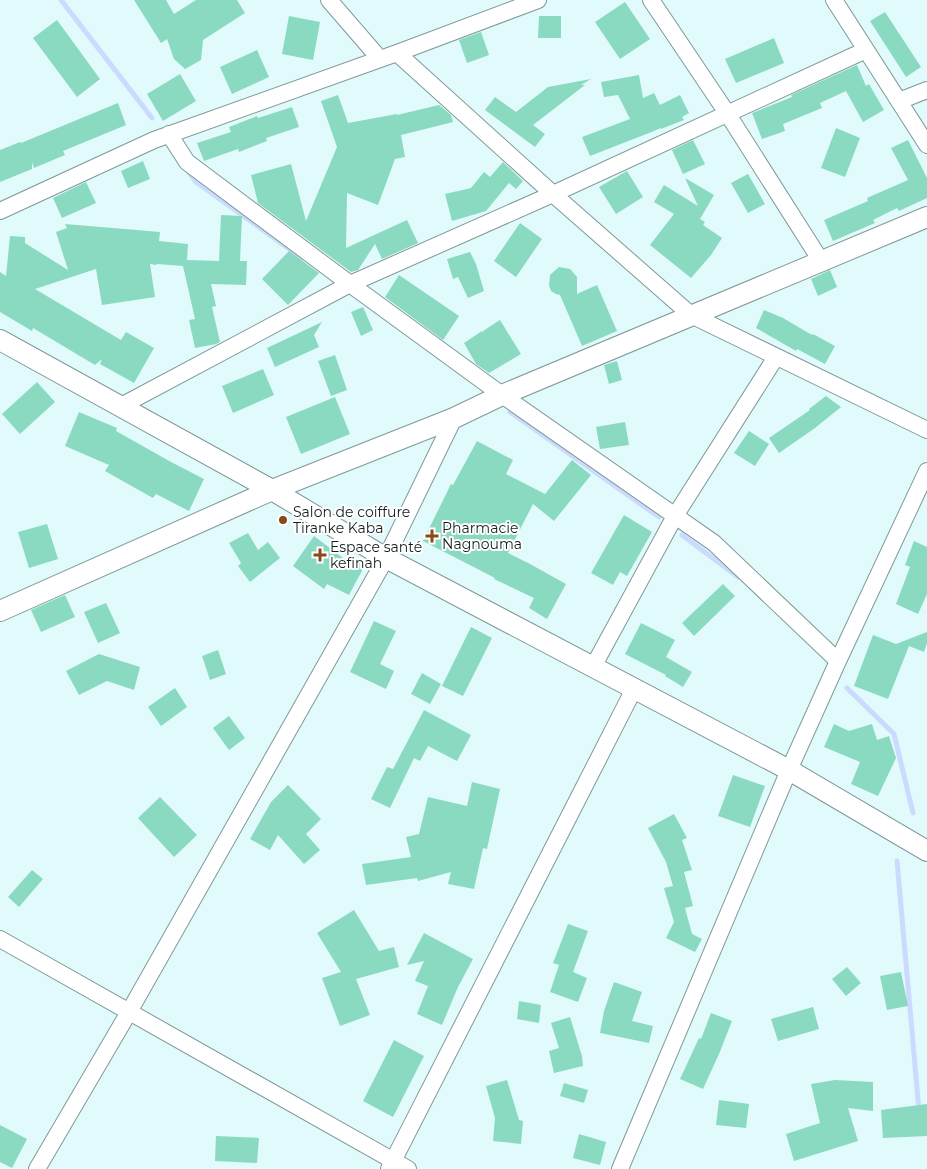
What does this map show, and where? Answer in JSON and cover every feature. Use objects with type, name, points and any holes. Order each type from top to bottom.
[{"type":"street","points":[[329,0],[380,59]]},
{"type":"street","points":[[0,211],[169,134],[397,53],[538,0]]},
{"type":"street","points":[[651,0],[727,113],[821,261]]},
{"type":"street","points":[[834,0],[927,145]]},
{"type":"street","points":[[121,406],[350,284],[553,194],[866,50]]},
{"type":"street","points":[[397,53],[691,315],[927,430]]},
{"type":"street","points":[[899,101],[927,90]]},
{"type":"street","points":[[169,134],[187,162],[502,395],[714,543],[838,661]]},
{"type":"street","points":[[0,611],[272,490],[454,418],[502,395],[927,217]]},
{"type":"street","points":[[0,340],[272,490],[386,558],[789,770],[927,851]]},
{"type":"street","points":[[593,667],[675,516],[776,357]]},
{"type":"street","points":[[37,1169],[129,1012],[386,558],[454,418]]},
{"type":"street","points":[[620,1169],[789,770],[927,471]]},
{"type":"street","points":[[391,1165],[634,689]]},
{"type":"street","points":[[0,939],[391,1165],[408,1169]]},
{"type":"building","points":[[134,0],[166,0],[174,14],[196,0],[237,0],[245,13],[203,40],[201,60],[185,69],[174,59],[167,39],[161,43]]},
{"type":"building","points":[[625,2],[650,39],[620,59],[595,22]]},
{"type":"building","points":[[885,12],[921,67],[906,77],[870,21]]},
{"type":"building","points":[[289,16],[320,22],[313,60],[282,54]]},
{"type":"building","points":[[539,16],[561,16],[561,38],[538,38]]},
{"type":"building","points":[[57,20],[100,79],[77,97],[33,38]]},
{"type":"building","points":[[481,32],[489,55],[467,63],[459,40]]},
{"type":"building","points":[[774,38],[784,63],[736,83],[725,59]]},
{"type":"building","points":[[257,50],[269,77],[232,94],[220,67]]},
{"type":"building","points":[[857,65],[866,86],[869,84],[884,110],[863,122],[846,91],[820,103],[822,108],[783,124],[785,131],[762,139],[752,113],[792,97],[791,95]]},
{"type":"building","points":[[180,74],[196,101],[163,121],[147,94]]},
{"type":"building","points":[[639,75],[643,98],[654,93],[660,105],[680,95],[689,113],[682,117],[684,120],[590,156],[582,137],[630,119],[618,95],[604,97],[601,82]]},
{"type":"building","points":[[591,79],[581,85],[585,85],[533,125],[545,134],[535,147],[485,110],[495,97],[516,112],[548,87]]},
{"type":"building","points":[[338,95],[348,123],[397,115],[439,105],[451,115],[453,122],[401,135],[405,157],[395,159],[378,205],[347,193],[346,248],[407,220],[418,243],[382,259],[375,244],[358,270],[351,272],[258,203],[251,175],[291,164],[306,221],[337,147],[321,101]]},
{"type":"building","points":[[118,103],[126,125],[63,151],[65,155],[34,168],[32,162],[32,169],[0,182],[0,150]]},
{"type":"building","points":[[292,107],[299,127],[266,138],[267,141],[239,152],[238,149],[204,161],[197,143],[231,132],[229,127],[257,116],[258,118]]},
{"type":"building","points":[[836,128],[860,138],[845,177],[821,168]]},
{"type":"building","points":[[693,140],[705,164],[683,174],[672,150]]},
{"type":"building","points":[[908,140],[927,178],[927,198],[899,211],[897,208],[873,220],[875,223],[833,241],[824,220],[868,201],[867,198],[908,180],[891,148]]},
{"type":"building","points":[[143,161],[150,179],[128,188],[121,171]]},
{"type":"building","points":[[503,162],[523,181],[516,189],[509,183],[486,211],[452,221],[445,194],[471,188],[484,172],[490,177]]},
{"type":"building","points":[[627,171],[643,197],[616,214],[599,187]]},
{"type":"building","points":[[748,174],[765,204],[748,213],[731,183]]},
{"type":"building","points":[[685,178],[714,195],[700,219],[705,222],[703,225],[722,238],[711,255],[691,278],[650,245],[674,214],[654,202],[664,185],[698,206]]},
{"type":"building","points":[[86,182],[96,203],[62,218],[53,198]]},
{"type":"building","points":[[221,215],[242,216],[240,261],[247,261],[246,285],[211,284],[216,306],[212,307],[220,342],[216,344],[195,348],[189,320],[195,319],[183,266],[150,264],[155,297],[102,305],[96,269],[35,289],[121,340],[126,332],[154,348],[134,383],[100,364],[102,359],[95,365],[33,328],[32,331],[0,312],[0,272],[6,276],[10,236],[25,237],[25,243],[68,270],[56,232],[67,228],[65,224],[160,232],[159,241],[188,244],[187,260],[219,261]]},
{"type":"building","points":[[520,223],[542,239],[516,277],[494,261]]},
{"type":"building","points":[[289,251],[319,273],[288,305],[262,279]]},
{"type":"building","points":[[470,252],[476,264],[484,291],[468,298],[458,277],[453,279],[447,259]]},
{"type":"building","points":[[559,267],[570,269],[577,277],[577,294],[597,285],[617,331],[582,346],[560,295],[551,291],[549,285],[550,275]]},
{"type":"building","points":[[830,270],[837,287],[818,296],[811,279]]},
{"type":"building","points":[[399,275],[459,316],[443,340],[385,297]]},
{"type":"building","points":[[363,307],[373,330],[361,336],[351,312]]},
{"type":"building","points":[[764,310],[835,346],[825,364],[797,349],[796,351],[756,328]]},
{"type":"building","points":[[500,320],[521,354],[489,373],[476,364],[464,343],[482,331],[484,333],[483,331]]},
{"type":"building","points":[[322,322],[314,335],[319,347],[275,367],[267,348]]},
{"type":"building","points":[[335,355],[347,390],[331,396],[318,361]]},
{"type":"building","points":[[617,361],[622,380],[609,384],[604,365]]},
{"type":"building","points":[[263,369],[274,395],[233,413],[222,386]]},
{"type":"building","points":[[37,382],[55,402],[20,434],[2,414]]},
{"type":"building","points":[[826,396],[841,407],[779,453],[769,438],[810,410]]},
{"type":"building","points":[[335,397],[350,434],[301,454],[286,417]]},
{"type":"building","points":[[79,412],[117,428],[116,431],[204,479],[189,511],[156,494],[153,498],[105,471],[109,465],[65,446]]},
{"type":"building","points":[[625,422],[629,445],[600,449],[596,427]]},
{"type":"building","points":[[749,431],[769,444],[755,466],[734,453]]},
{"type":"building","points":[[477,441],[513,460],[506,474],[545,494],[572,460],[591,475],[554,521],[533,504],[508,553],[566,584],[547,619],[529,608],[534,598],[423,541],[451,484],[453,485]]},
{"type":"building","points":[[624,515],[652,532],[627,576],[620,572],[613,585],[591,573]]},
{"type":"building","points":[[47,524],[58,559],[29,568],[18,532]]},
{"type":"building","points":[[248,533],[258,550],[268,542],[280,558],[250,582],[238,566],[241,563],[229,543]]},
{"type":"building","points":[[314,536],[347,561],[349,557],[365,565],[349,595],[327,584],[324,589],[293,566]]},
{"type":"building","points":[[914,541],[927,547],[927,594],[918,614],[896,604],[910,567],[905,565]]},
{"type":"building","points":[[723,584],[735,596],[694,636],[682,623]]},
{"type":"building","points":[[65,595],[75,617],[41,632],[31,610]]},
{"type":"building","points":[[106,603],[120,633],[98,643],[84,612]]},
{"type":"building","points":[[374,621],[396,631],[380,664],[394,671],[386,689],[350,672]]},
{"type":"building","points":[[641,623],[675,640],[666,657],[692,672],[683,687],[666,675],[625,654]]},
{"type":"building","points":[[471,627],[492,638],[463,696],[442,686]]},
{"type":"building","points":[[927,632],[927,643],[924,652],[909,646],[888,699],[854,686],[873,635],[896,644]]},
{"type":"building","points":[[218,650],[226,674],[210,680],[202,656]]},
{"type":"building","points":[[99,654],[140,667],[134,690],[107,681],[79,695],[66,671]]},
{"type":"building","points":[[422,673],[441,684],[430,704],[411,694]]},
{"type":"building","points":[[175,688],[187,707],[161,726],[148,707]]},
{"type":"building","points":[[424,710],[471,735],[457,761],[428,746],[420,761],[414,758],[390,808],[371,799],[387,767],[393,769]]},
{"type":"building","points":[[229,716],[245,738],[229,750],[213,728]]},
{"type":"building","points":[[834,724],[849,731],[872,724],[877,740],[889,736],[896,758],[878,796],[851,784],[860,762],[824,747]]},
{"type":"building","points":[[733,775],[765,786],[750,827],[718,816]]},
{"type":"building","points":[[472,782],[500,789],[487,849],[483,848],[474,889],[448,884],[451,872],[418,881],[417,878],[366,885],[362,864],[411,857],[406,837],[419,834],[428,797],[467,806]]},
{"type":"building","points":[[288,785],[321,819],[306,834],[320,850],[304,864],[278,835],[270,850],[250,839],[271,802]]},
{"type":"building","points":[[160,797],[197,835],[174,857],[138,818]]},
{"type":"building","points":[[674,814],[687,838],[682,840],[692,870],[684,872],[693,906],[685,908],[692,934],[702,939],[695,952],[666,938],[674,922],[664,888],[673,886],[666,862],[648,828]]},
{"type":"building","points":[[32,870],[43,879],[19,907],[8,897]]},
{"type":"building","points":[[354,910],[379,951],[394,947],[399,967],[356,979],[370,1015],[340,1026],[322,978],[341,972],[317,933]]},
{"type":"building","points":[[568,924],[588,931],[573,972],[587,978],[578,1002],[550,992],[559,965],[553,963]]},
{"type":"building","points":[[424,933],[473,959],[458,987],[442,1025],[417,1014],[428,986],[415,981],[424,961],[407,965]]},
{"type":"building","points":[[847,967],[861,983],[846,996],[832,979]]},
{"type":"building","points":[[901,972],[908,1006],[887,1010],[880,976]]},
{"type":"building","points":[[614,982],[642,992],[632,1021],[653,1026],[649,1043],[600,1033],[604,1011]]},
{"type":"building","points":[[519,1001],[541,1005],[539,1023],[517,1019]]},
{"type":"building","points":[[813,1007],[819,1029],[778,1041],[771,1019]]},
{"type":"building","points":[[711,1013],[732,1021],[703,1089],[680,1079],[699,1038],[701,1039]]},
{"type":"building","points":[[570,1017],[582,1056],[583,1066],[554,1073],[549,1051],[559,1048],[551,1023]]},
{"type":"building","points":[[394,1040],[424,1056],[393,1117],[363,1101]]},
{"type":"building","points":[[507,1080],[519,1120],[523,1121],[521,1144],[493,1141],[495,1118],[486,1086]]},
{"type":"building","points":[[835,1080],[873,1082],[873,1111],[848,1108],[858,1141],[794,1161],[786,1134],[820,1123],[811,1084]]},
{"type":"building","points":[[564,1083],[588,1090],[584,1103],[560,1096]]},
{"type":"building","points":[[719,1100],[749,1104],[746,1128],[716,1125]]},
{"type":"building","points":[[927,1104],[927,1136],[883,1138],[881,1110]]},
{"type":"building","points":[[0,1125],[27,1139],[12,1168],[0,1162]]},
{"type":"building","points":[[579,1134],[606,1142],[600,1165],[573,1158]]},
{"type":"building","points":[[216,1136],[259,1138],[257,1163],[215,1161]]},
{"type":"waterway","points":[[61,0],[152,118]]},
{"type":"waterway","points":[[188,171],[196,182],[302,258]]},
{"type":"waterway","points":[[510,412],[659,517]]},
{"type":"waterway","points":[[682,535],[738,577]]},
{"type":"waterway","points":[[847,688],[894,734],[913,813]]},
{"type":"waterway","points":[[897,861],[919,1111]]},
{"type":"place","name":"Salon de coiffure Tiranke Kaba","points":[[283,520]]},
{"type":"place","name":"Pharmacie Nagnouma","points":[[432,536]]},
{"type":"place","name":"Espace santé kefinah","points":[[320,555]]}]
